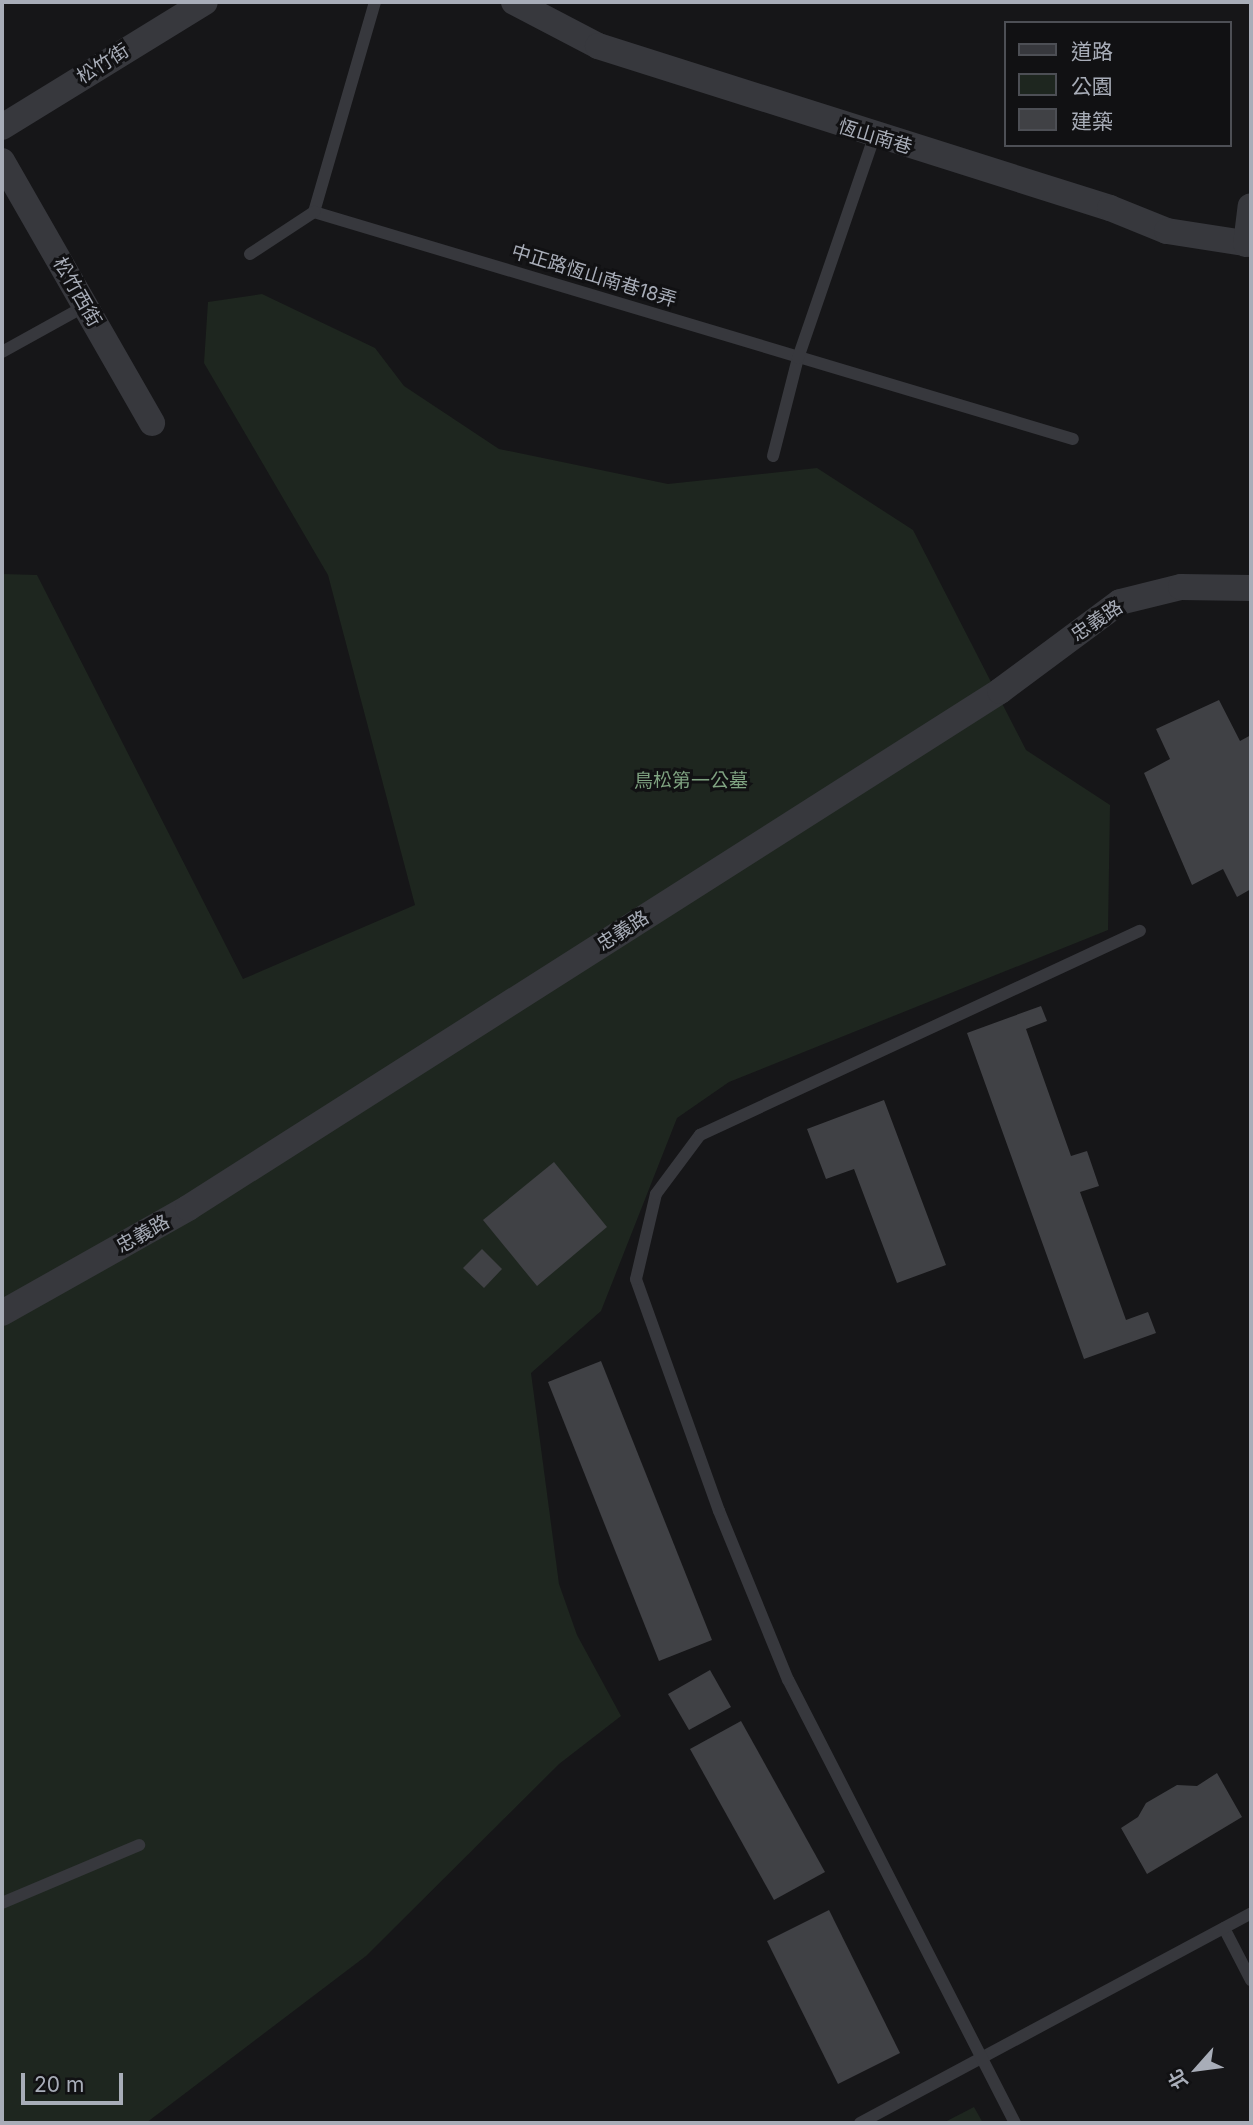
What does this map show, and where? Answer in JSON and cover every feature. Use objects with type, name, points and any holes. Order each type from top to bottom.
[{"type":"street","name":"松竹街","points":[[2,127],[205,2]]},
{"type":"street","name":"恆山南巷","points":[[514,2],[598,46],[874,137],[1110,208],[1167,231],[1250,248]]},
{"type":"street","name":"松竹西街","points":[[2,162],[152,423]]},
{"type":"street","points":[[1250,248],[1251,206]]},
{"type":"street","name":"忠義路","points":[[2,1313],[188,1208],[1000,691],[1120,602],[1181,587],[1251,588]]},
{"type":"lane","points":[[250,254],[314,212],[375,2]]},
{"type":"lane","points":[[774,456],[798,358],[874,137]]},
{"type":"lane","name":"中正路恆山南巷18弄","points":[[314,212],[1073,439]]},
{"type":"lane","points":[[2,352],[85,306]]},
{"type":"lane","points":[[1015,2123],[788,1680],[719,1511],[636,1279],[656,1194],[700,1135],[1140,931]]},
{"type":"lane","points":[[2,1903],[139,1845]]},
{"type":"lane","points":[[860,2123],[1251,1913]]},
{"type":"lane","points":[[1224,1928],[1251,1980]]},
{"type":"green space","name":"鳥松第一公墓","points":[[262,294],[375,348],[404,386],[499,449],[668,484],[817,468],[913,530],[1026,750],[1110,805],[1108,930],[729,1082],[677,1118],[601,1311],[531,1373],[559,1584],[577,1635],[621,1716],[559,1764],[366,1956],[146,2123],[2,2123],[2,574],[37,575],[243,979],[415,905],[328,575],[204,363],[208,302]]},
{"type":"green space","points":[[974,2107],[983,2123],[943,2123]]},
{"type":"building","points":[[1219,700],[1240,741],[1251,735],[1251,889],[1237,897],[1223,869],[1192,885],[1144,773],[1170,759],[1156,729]]},
{"type":"building","points":[[1041,1006],[1047,1021],[1026,1029],[1071,1156],[1087,1151],[1099,1186],[1080,1192],[1126,1320],[1148,1312],[1156,1333],[1084,1359],[967,1033]]},
{"type":"building","points":[[884,1100],[946,1265],[897,1283],[854,1169],[826,1179],[807,1129]]},
{"type":"building","points":[[554,1162],[607,1227],[537,1286],[483,1220]]},
{"type":"building","points":[[482,1249],[502,1269],[484,1288],[463,1268]]},
{"type":"building","points":[[601,1361],[712,1640],[659,1661],[548,1382]]},
{"type":"building","points":[[710,1670],[731,1707],[689,1730],[668,1694]]},
{"type":"building","points":[[741,1721],[825,1872],[774,1900],[690,1749]]},
{"type":"building","points":[[1217,1773],[1242,1817],[1147,1874],[1121,1828],[1138,1817],[1146,1803],[1177,1785],[1197,1786]]},
{"type":"building","points":[[829,1910],[900,2053],[838,2084],[767,1941]]}]
